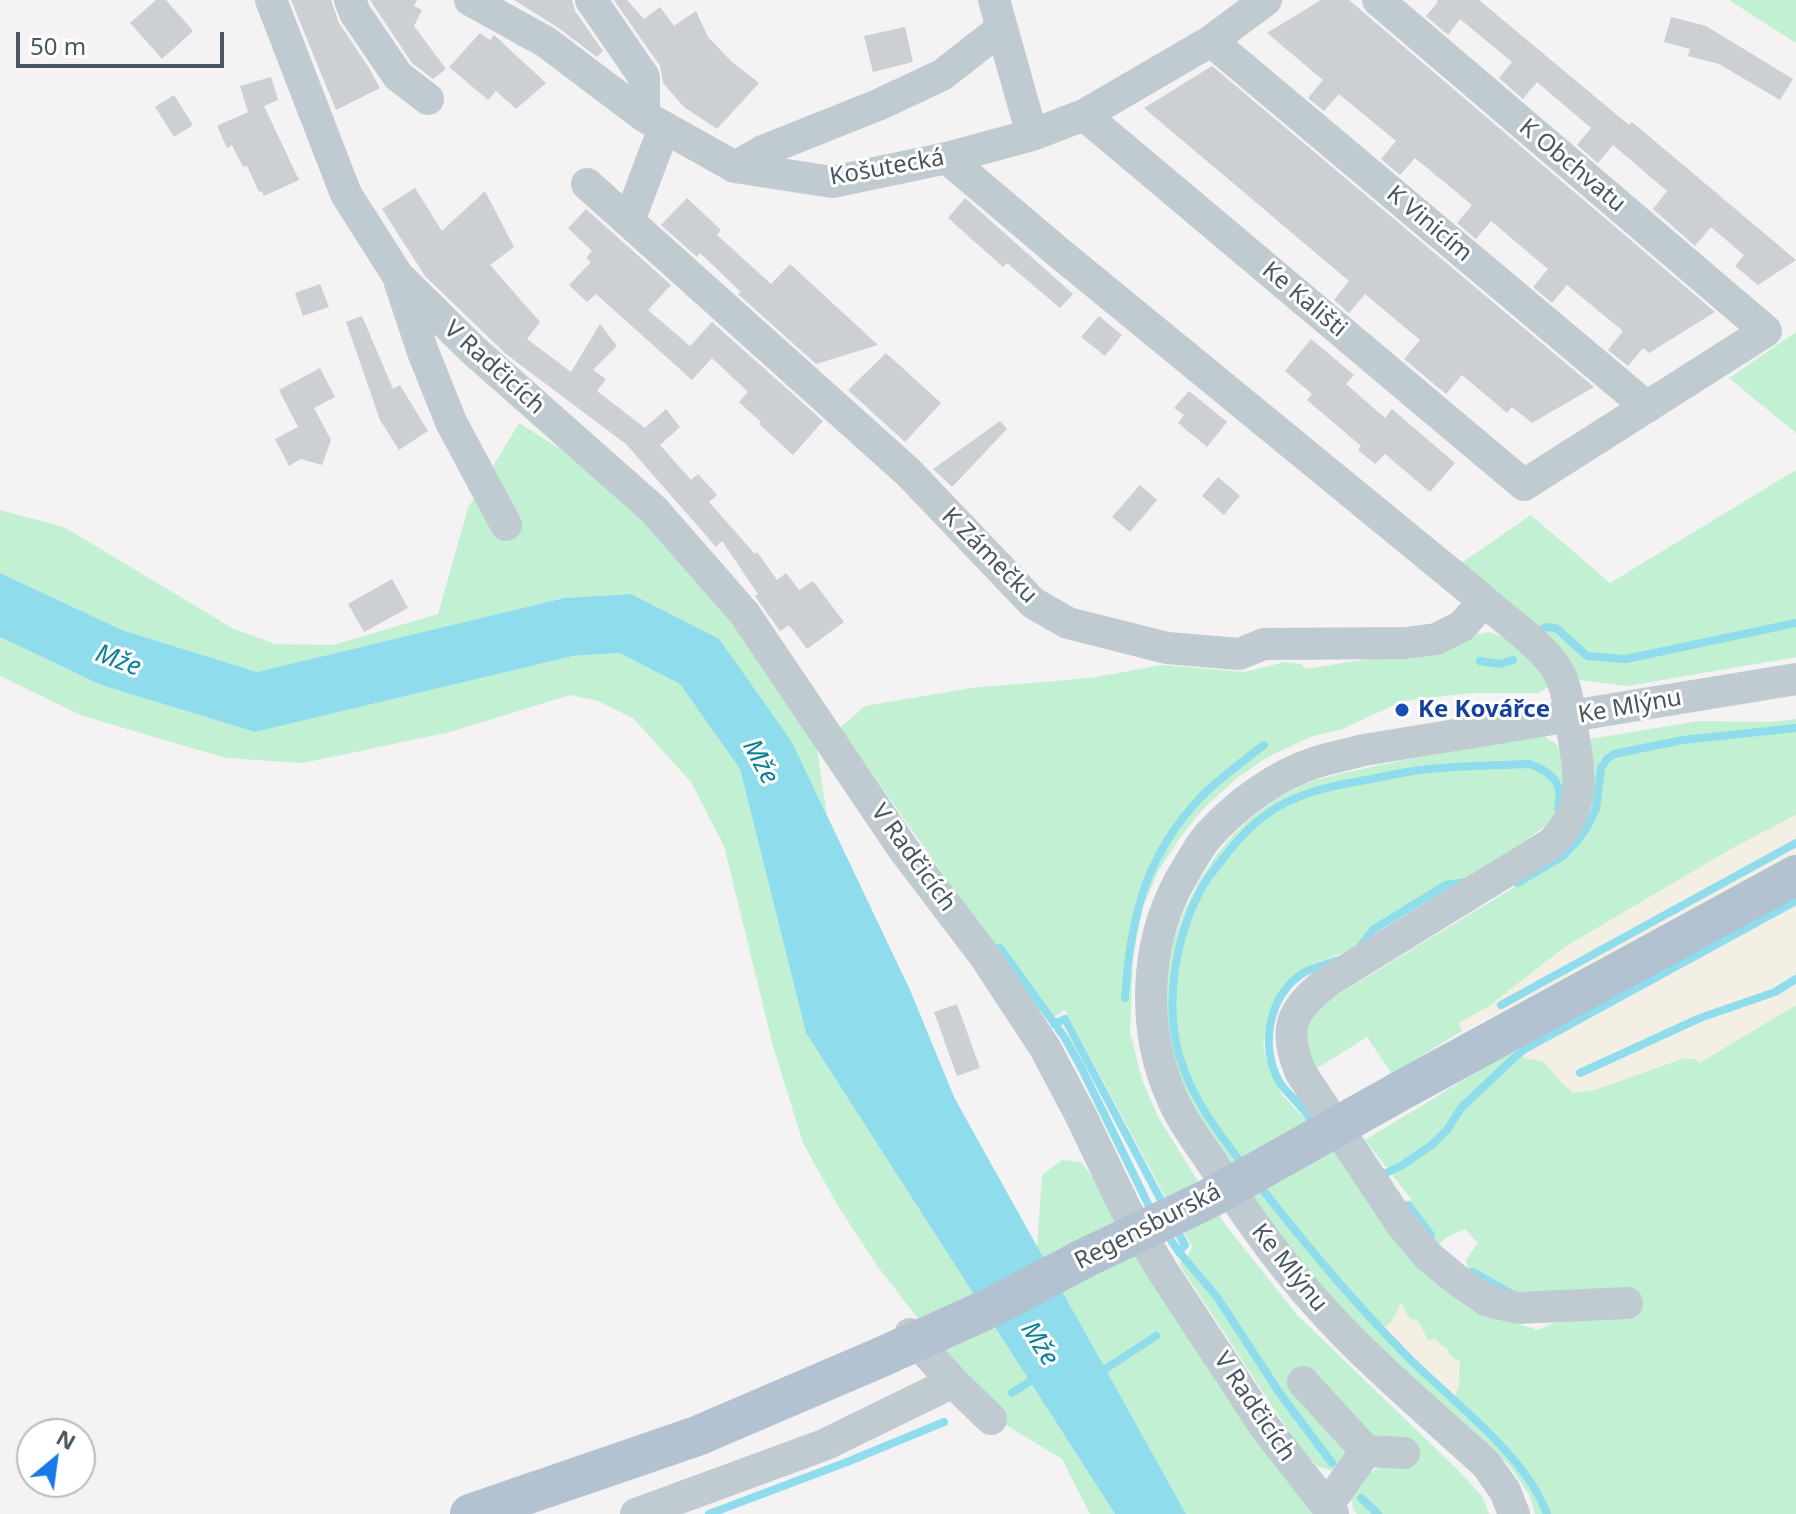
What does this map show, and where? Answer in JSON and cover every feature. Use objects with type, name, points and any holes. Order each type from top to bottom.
[{"type":"main road","name":"Regensburská","points":[[470,1514],[697,1436],[990,1308],[1208,1199],[1796,875]]},
{"type":"street","name":"V Radčicích","points":[[271,0],[346,194],[398,276],[472,349],[654,510],[744,613],[904,850],[984,955],[1045,1048],[1126,1210],[1164,1273],[1265,1427],[1330,1510]]},
{"type":"street","points":[[350,0],[355,13],[398,76],[428,99]]},
{"type":"street","name":"Košutecká","points":[[470,0],[546,42],[654,122],[735,167],[832,182],[947,158],[1032,135],[1084,115],[1211,41],[1266,0]]},
{"type":"street","points":[[591,0],[644,77],[654,122],[629,221]]},
{"type":"street","name":"K Obchvatu","points":[[1378,0],[1766,331],[1647,407]]},
{"type":"street","points":[[998,14],[1032,135]]},
{"type":"street","points":[[735,167],[765,150],[878,105],[942,75],[998,14]]},
{"type":"street","name":"K Vinicím","points":[[1211,41],[1647,407]]},
{"type":"street","name":"Ke Kališti","points":[[1084,115],[1524,485],[1647,407]]},
{"type":"street","points":[[947,158],[1484,601],[1535,644],[1556,668],[1567,693],[1579,765],[1577,804],[1564,831],[1552,843],[1308,997],[1295,1015],[1290,1038],[1301,1073],[1401,1224],[1428,1256],[1457,1280],[1488,1301],[1518,1308],[1627,1303]]},
{"type":"street","name":"K Zámečku","points":[[587,184],[908,472],[1033,603],[1068,623],[1167,648],[1239,654],[1264,644],[1406,643],[1436,639],[1462,626],[1484,601]]},
{"type":"street","name":"V Radčicích","points":[[398,276],[423,352],[451,422],[506,525]]},
{"type":"street","name":"Ke Mlýnu","points":[[1514,1514],[1505,1491],[1486,1464],[1335,1323],[1285,1266],[1245,1214],[1191,1134],[1170,1095],[1158,1061],[1153,1022],[1151,977],[1170,898],[1207,837],[1260,789],[1316,762],[1364,750],[1796,679]]},
{"type":"street","points":[[910,1334],[991,1419]]},
{"type":"street","points":[[636,1514],[824,1445],[953,1382]]},
{"type":"street","points":[[1303,1382],[1366,1451],[1404,1453]]},
{"type":"street","points":[[1330,1510],[1366,1451]]},
{"type":"green space","points":[[1729,0],[1796,0],[1796,43]]},
{"type":"green space","points":[[1796,332],[1796,433],[1729,378]]},
{"type":"green space","points":[[519,423],[653,508],[817,749],[827,815],[792,742],[631,594],[564,598],[257,672],[122,630],[0,573],[0,510],[64,527],[232,628],[275,644],[333,645],[438,614],[468,508]]},
{"type":"green space","points":[[1796,470],[1796,657],[1628,686],[1578,680],[1457,566],[1531,515],[1610,583]]},
{"type":"green space","points":[[1489,632],[1509,639],[1542,672],[1548,687],[1538,693],[1470,693],[1403,701],[1342,729],[1313,736],[1271,755],[1238,777],[1202,810],[1179,839],[1158,872],[1143,907],[1133,956],[1130,1032],[1142,1080],[1158,1117],[1224,1223],[1297,1315],[1457,1469],[1482,1496],[1489,1514],[1357,1514],[1351,1497],[1369,1473],[1385,1465],[1348,1453],[1343,1467],[1332,1471],[1317,1466],[1299,1447],[1179,1264],[1192,1247],[1065,1010],[1047,1021],[840,728],[865,706],[971,688],[1091,678],[1161,665],[1245,672],[1285,662],[1301,664],[1306,669],[1417,651]]},
{"type":"green space","points":[[0,637],[101,685],[255,732],[573,656],[619,653],[680,684],[740,769],[806,1033],[1115,1514],[1090,1514],[1062,1459],[996,1419],[878,1267],[838,1206],[803,1143],[773,1046],[724,846],[691,782],[633,718],[598,701],[570,695],[450,732],[303,763],[226,758],[83,716],[0,676]]},
{"type":"green space","points":[[1796,719],[1796,815],[1733,848],[1565,947],[1488,1007],[1459,1023],[1462,1031],[1392,1074],[1367,1037],[1316,1069],[1306,1037],[1314,1018],[1328,1002],[1518,885],[1529,870],[1549,859],[1584,740],[1699,721],[1772,722]]},
{"type":"green space","points":[[1543,736],[1563,753],[1563,803],[1547,825],[1473,877],[1447,882],[1371,927],[1355,949],[1312,964],[1295,974],[1284,984],[1274,1001],[1267,1022],[1263,1047],[1270,1070],[1282,1095],[1333,1141],[1509,1321],[1538,1330],[1571,1315],[1521,1303],[1470,1277],[1466,1260],[1478,1243],[1465,1229],[1437,1246],[1405,1213],[1411,1199],[1365,1140],[1513,1050],[1525,1058],[1543,1061],[1561,1082],[1594,1090],[1684,1058],[1696,1059],[1699,1063],[1796,1005],[1796,1514],[1535,1514],[1530,1496],[1509,1465],[1336,1307],[1311,1278],[1209,1132],[1183,1084],[1169,1032],[1166,1006],[1171,953],[1178,927],[1198,883],[1220,851],[1246,822],[1278,799],[1323,778],[1413,758]]},
{"type":"green space","points":[[1062,1160],[1081,1162],[1110,1199],[1217,1384],[1313,1514],[1186,1514],[1037,1248],[1042,1175]]},
{"type":"sand","points":[[1796,815],[1796,859],[1495,1026],[1488,1016],[1462,1031],[1459,1023],[1488,1007],[1565,947],[1733,848]]},
{"type":"sand","points":[[1796,896],[1796,1005],[1699,1063],[1696,1059],[1684,1058],[1594,1090],[1573,1093],[1543,1061],[1525,1058],[1513,1050]]},
{"type":"sand","points":[[1401,1302],[1409,1318],[1418,1321],[1428,1340],[1436,1339],[1460,1362],[1459,1385],[1454,1400],[1381,1329],[1391,1321]]},
{"type":"water","name":"Mže","points":[[0,573],[122,630],[257,672],[564,598],[631,594],[719,639],[792,742],[910,990],[955,1099],[1186,1514],[1115,1514],[806,1033],[740,769],[680,684],[619,653],[573,656],[255,732],[101,685],[0,637]]},
{"type":"building","points":[[156,0],[166,0],[193,31],[162,59],[130,23]]},
{"type":"building","points":[[291,0],[331,0],[339,23],[380,88],[336,110]]},
{"type":"building","points":[[370,0],[417,0],[414,6],[422,10],[414,26],[446,69],[433,79],[412,63]]},
{"type":"building","points":[[514,0],[572,0],[575,11],[603,51],[597,57]]},
{"type":"building","points":[[614,0],[627,0],[644,19],[660,7],[674,26],[696,11],[708,37],[732,62],[759,83],[717,129],[684,107],[663,83],[660,66]]},
{"type":"building","points":[[1321,0],[1349,0],[1715,312],[1649,353],[1643,348],[1628,366],[1608,350],[1623,331],[1567,285],[1552,303],[1533,287],[1548,269],[1491,221],[1476,239],[1457,223],[1472,205],[1415,158],[1400,175],[1381,159],[1396,141],[1339,94],[1324,111],[1308,98],[1323,80],[1267,33]]},
{"type":"building","points":[[1436,0],[1479,0],[1629,125],[1632,122],[1796,260],[1758,285],[1735,266],[1744,255],[1711,227],[1695,246],[1653,209],[1667,191],[1613,145],[1598,163],[1577,145],[1591,128],[1537,82],[1523,99],[1499,78],[1512,62],[1460,19],[1448,35],[1426,16],[1438,2]]},
{"type":"building","points":[[1671,17],[1706,26],[1793,79],[1780,100],[1719,64],[1688,56],[1690,49],[1664,42]]},
{"type":"building","points":[[905,27],[913,62],[873,72],[864,36]]},
{"type":"building","points":[[480,33],[490,40],[494,35],[546,83],[516,109],[496,91],[488,100],[449,67]]},
{"type":"building","points":[[1212,66],[1594,387],[1532,423],[1512,407],[1507,413],[1462,375],[1446,394],[1404,359],[1420,340],[1365,294],[1349,313],[1334,300],[1349,281],[1144,108]]},
{"type":"building","points":[[271,77],[278,100],[264,106],[299,180],[264,196],[232,145],[227,148],[217,126],[248,112],[240,86]]},
{"type":"building","points":[[174,95],[193,125],[174,137],[155,107]]},
{"type":"building","points":[[415,188],[442,231],[485,191],[514,247],[490,265],[540,322],[527,339],[571,372],[600,324],[617,346],[593,370],[606,379],[597,391],[645,428],[666,409],[680,427],[660,445],[691,480],[698,474],[717,495],[709,502],[755,554],[757,552],[777,580],[786,573],[799,590],[813,581],[844,622],[807,649],[789,625],[780,631],[722,541],[716,547],[626,444],[506,354],[425,276],[382,209]]},
{"type":"building","points":[[687,198],[721,230],[717,235],[771,284],[790,264],[878,345],[816,364],[738,294],[741,292],[700,253],[697,257],[661,225]]},
{"type":"building","points":[[965,198],[1073,294],[1060,308],[1007,263],[1003,267],[948,218]]},
{"type":"building","points":[[586,209],[671,285],[648,310],[690,346],[712,322],[823,421],[793,455],[739,402],[748,392],[712,358],[692,380],[596,294],[587,302],[569,285],[591,262],[586,258],[592,251],[568,228]]},
{"type":"building","points":[[320,284],[329,307],[303,316],[295,293]]},
{"type":"building","points":[[362,316],[393,389],[400,385],[428,431],[399,450],[380,420],[346,322]]},
{"type":"building","points":[[1099,316],[1122,335],[1105,356],[1081,337]]},
{"type":"building","points":[[1311,339],[1354,375],[1346,384],[1385,418],[1392,409],[1455,463],[1430,492],[1385,454],[1375,464],[1358,450],[1361,446],[1307,400],[1312,394],[1285,371]]},
{"type":"building","points":[[886,353],[941,403],[905,442],[848,390]]},
{"type":"building","points":[[320,368],[335,397],[314,408],[331,440],[322,465],[301,459],[289,466],[275,439],[298,427],[279,390]]},
{"type":"building","points":[[1189,391],[1227,422],[1207,447],[1178,423],[1184,415],[1174,408]]},
{"type":"building","points":[[1000,421],[1007,429],[952,487],[933,469]]},
{"type":"building","points":[[1218,477],[1240,496],[1224,515],[1202,496]]},
{"type":"building","points":[[1140,485],[1157,500],[1130,532],[1112,517]]},
{"type":"building","points":[[392,579],[408,608],[364,632],[348,604]]},
{"type":"building","points":[[957,1004],[980,1068],[957,1076],[934,1012]]},
{"type":"waterway","points":[[1538,633],[1545,627],[1556,628],[1587,656],[1626,659],[1796,623]]},
{"type":"waterway","points":[[1480,661],[1500,664],[1513,660]]},
{"type":"waterway","points":[[1517,883],[1563,856],[1578,840],[1596,809],[1601,768],[1614,754],[1683,740],[1796,728]]},
{"type":"waterway","points":[[1125,998],[1137,915],[1154,865],[1167,841],[1202,796],[1264,745]]},
{"type":"waterway","points":[[1243,1165],[1214,1126],[1190,1085],[1179,1055],[1173,1012],[1175,967],[1186,924],[1204,884],[1235,843],[1267,814],[1306,794],[1428,769],[1529,764],[1550,775],[1558,785],[1558,808]]},
{"type":"waterway","points":[[1501,1005],[1796,843]]},
{"type":"waterway","points":[[1360,947],[1374,929],[1446,885],[1465,882]]},
{"type":"waterway","points":[[1384,1174],[1433,1144],[1447,1130],[1461,1108],[1525,1049],[1796,901]]},
{"type":"waterway","points":[[1000,948],[1065,1038],[1152,1212]]},
{"type":"waterway","points":[[1316,1128],[1280,1083],[1270,1054],[1269,1038],[1275,1007],[1292,981],[1308,970],[1335,961]]},
{"type":"waterway","points":[[1580,1073],[1700,1018],[1775,992],[1796,979]]},
{"type":"waterway","points":[[1054,1024],[1065,1019],[1164,1206]]},
{"type":"waterway","points":[[1259,1185],[1328,1270],[1383,1331],[1503,1448],[1536,1491],[1547,1514]]},
{"type":"waterway","points":[[1408,1205],[1431,1235]]},
{"type":"waterway","points":[[1174,1225],[1185,1245],[1179,1252]]},
{"type":"waterway","points":[[1166,1233],[1217,1297],[1281,1395],[1332,1463]]},
{"type":"waterway","points":[[1473,1272],[1510,1293]]},
{"type":"waterway","points":[[1096,1375],[1156,1336]]},
{"type":"waterway","name":"Mže","points":[[1012,1393],[1038,1376]]},
{"type":"waterway","points":[[709,1514],[944,1422]]},
{"type":"waterway","points":[[1361,1498],[1378,1514]]},
{"type":"place","name":"Ke Kovářce","points":[[1402,710]]}]
